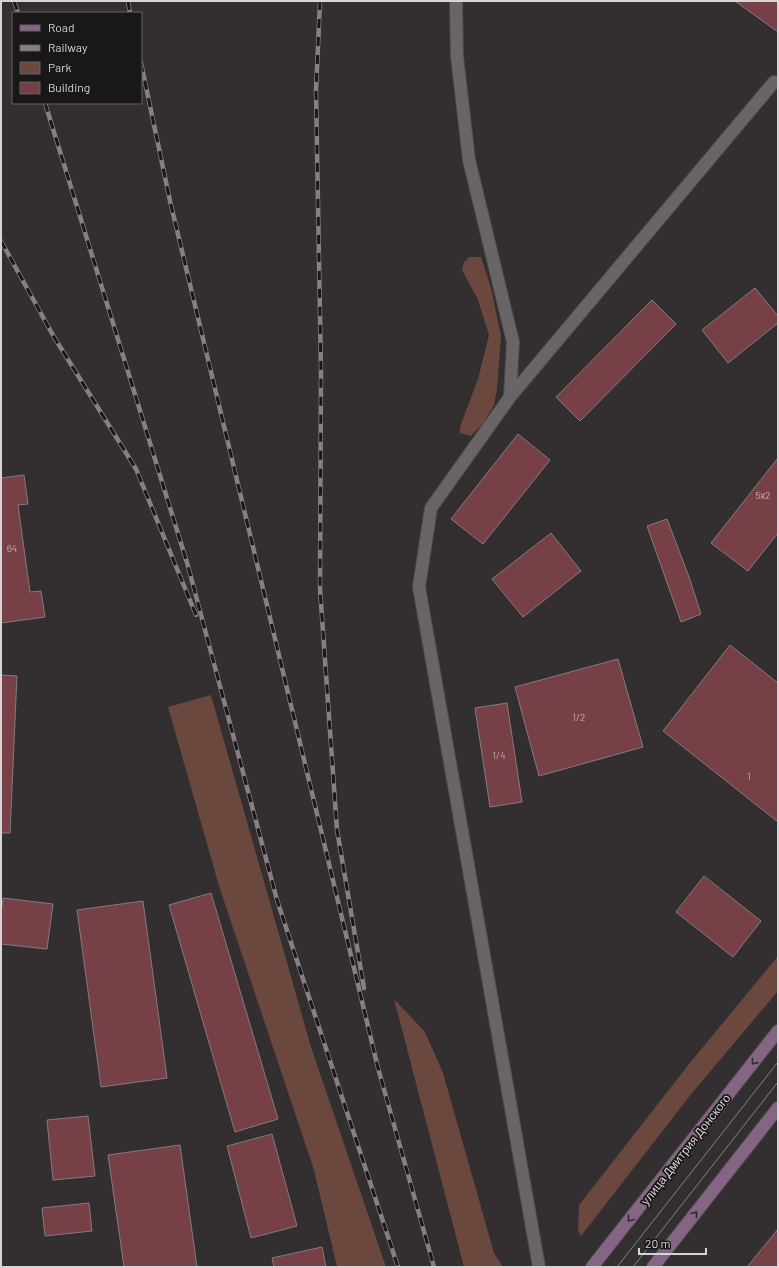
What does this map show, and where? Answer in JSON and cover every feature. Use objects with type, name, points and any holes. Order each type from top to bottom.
[{"type":"street","name":"улица Дмитрия Донского","points":[[592,1267],[778,1031]]},
{"type":"street","points":[[653,1267],[778,1108]]},
{"type":"lane","points":[[456,1],[457,56],[469,160],[513,342],[510,397]]},
{"type":"lane","points":[[540,1267],[419,587],[431,508],[510,397],[774,82]]},
{"type":"green space","points":[[469,257],[481,257],[491,288],[501,336],[497,389],[494,405],[484,422],[471,436],[460,433],[460,427],[478,379],[489,335],[478,300],[462,270],[464,262]]},
{"type":"green space","points":[[211,695],[311,1047],[386,1267],[337,1267],[314,1170],[219,886],[168,707]]},
{"type":"green space","points":[[778,956],[778,991],[692,1093],[581,1236],[578,1231],[579,1205],[689,1064]]},
{"type":"green space","points":[[394,999],[425,1032],[443,1073],[494,1253],[503,1267],[464,1267]]},
{"type":"building","points":[[735,1],[778,1],[778,32]]},
{"type":"building","points":[[755,288],[778,316],[778,323],[728,363],[702,330]]},
{"type":"building","points":[[652,300],[676,324],[580,421],[556,397]]},
{"type":"building","points":[[518,434],[550,460],[483,544],[451,519]]},
{"type":"building","points":[[778,458],[778,533],[748,571],[711,543]]},
{"type":"building","points":[[24,475],[28,504],[18,505],[30,592],[41,591],[45,617],[1,623],[1,478]]},
{"type":"building","points":[[667,519],[701,614],[681,622],[647,526]]},
{"type":"building","points":[[551,533],[581,571],[523,617],[492,579]]},
{"type":"building","points":[[730,645],[778,683],[778,822],[663,731]]},
{"type":"building","points":[[618,659],[643,747],[539,776],[515,687]]},
{"type":"building","points":[[1,675],[17,676],[10,833],[1,833]]},
{"type":"building","points":[[507,703],[522,802],[490,807],[475,708]]},
{"type":"building","points":[[704,876],[761,921],[733,957],[676,912]]},
{"type":"building","points":[[211,893],[278,1119],[235,1132],[169,905]]},
{"type":"building","points":[[3,898],[53,904],[47,949],[1,944],[1,914]]},
{"type":"building","points":[[143,901],[167,1078],[101,1087],[77,910]]},
{"type":"building","points":[[88,1116],[95,1176],[53,1180],[47,1120]]},
{"type":"building","points":[[272,1134],[297,1226],[251,1238],[227,1146]]},
{"type":"building","points":[[180,1145],[197,1267],[124,1267],[108,1155]]},
{"type":"building","points":[[89,1203],[92,1231],[45,1236],[42,1208]]},
{"type":"building","points":[[778,1229],[778,1267],[747,1267]]},
{"type":"building","points":[[322,1247],[326,1267],[274,1267],[272,1258]]},
{"type":"tram line","points":[[617,1267],[778,1062]]},
{"type":"tram line","points":[[633,1267],[778,1082]]},
{"type":"railway","points":[[14,1],[18,12]]},
{"type":"railway","points":[[128,1],[130,12]]},
{"type":"railway","points":[[320,1],[316,91],[321,371],[320,589],[337,830],[364,988]]},
{"type":"railway","points":[[142,68],[170,201],[378,1068],[434,1267]]},
{"type":"railway","points":[[45,104],[188,566],[277,900],[398,1267]]},
{"type":"railway","points":[[1,241],[54,337],[136,469],[196,615]]}]
